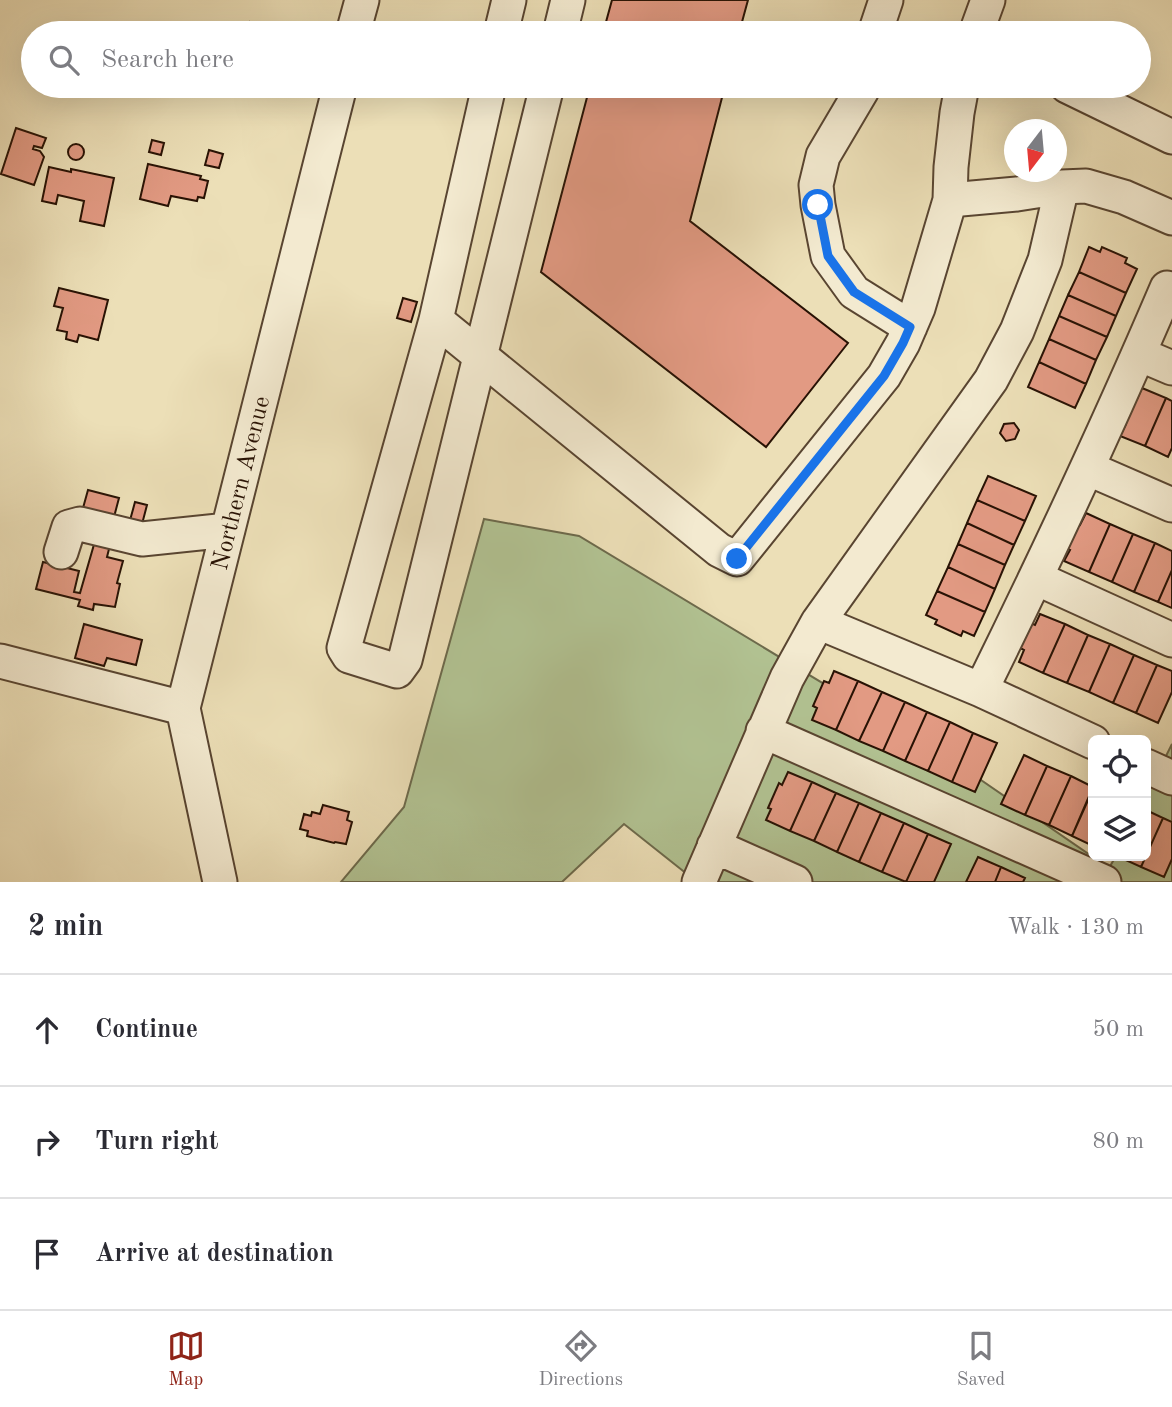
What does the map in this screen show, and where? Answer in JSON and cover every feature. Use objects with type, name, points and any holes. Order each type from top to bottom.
[{"type":"street","points":[[356,21],[362,0]]},
{"type":"street","points":[[504,21],[509,0]]},
{"type":"street","points":[[563,21],[568,0]]},
{"type":"street","points":[[879,21],[886,0]]},
{"type":"street","points":[[980,21],[988,0]]},
{"type":"street","name":"Northern Avenue","points":[[220,882],[183,708],[337,98]]},
{"type":"street","points":[[486,98],[436,320],[344,648],[349,656],[397,671],[405,660],[544,98]]},
{"type":"street","points":[[857,98],[823,156],[816,185],[828,256],[854,292],[910,327]]},
{"type":"street","points":[[436,320],[719,550],[737,559],[884,376],[903,343],[931,268],[950,200],[960,98]]},
{"type":"street","points":[[1091,98],[1172,138]]},
{"type":"street","points":[[950,200],[1062,187],[1086,187],[1124,197],[1172,218]]},
{"type":"street","points":[[699,882],[787,678],[818,622],[991,380],[1017,331],[1045,260],[1062,187]]},
{"type":"street","points":[[981,690],[1087,468],[1167,288]]},
{"type":"street","points":[[1139,354],[1172,369]]},
{"type":"street","points":[[1087,468],[1172,505]]},
{"type":"street","points":[[61,552],[69,527],[80,524],[142,539],[228,530]]},
{"type":"street","points":[[1036,578],[1172,639]]},
{"type":"street","points":[[818,622],[981,690],[1088,740]]},
{"type":"street","points":[[0,661],[183,708]]},
{"type":"street","points":[[763,731],[1104,882]]},
{"type":"street","points":[[1151,768],[1172,778]]},
{"type":"street","points":[[714,846],[795,882]]},
{"type":"green space","points":[[484,519],[579,536],[965,769],[1088,854],[1088,861],[1099,861],[1109,868],[1113,861],[1151,861],[1151,786],[1172,744],[1172,882],[697,882],[624,824],[562,882],[341,882],[404,807]]},
{"type":"building","points":[[612,0],[748,0],[742,21],[606,21]]},
{"type":"building","points":[[587,98],[722,98],[690,221],[848,343],[766,447],[541,272]]},
{"type":"building","points":[[16,128],[46,138],[42,148],[34,146],[33,149],[40,151],[44,157],[34,185],[1,174]]},
{"type":"building","points":[[152,140],[164,143],[161,155],[149,152]]},
{"type":"building","points":[[76,144],[84,152],[76,160],[68,152]]},
{"type":"building","points":[[209,150],[223,154],[219,168],[205,165]]},
{"type":"building","points":[[148,164],[201,176],[200,179],[208,181],[204,198],[198,197],[197,201],[171,196],[168,206],[140,199]]},
{"type":"building","points":[[49,167],[114,178],[104,226],[80,221],[84,201],[58,195],[56,204],[42,201]]},
{"type":"building","points":[[1089,247],[1100,252],[1102,247],[1127,258],[1125,263],[1137,269],[1126,293],[1079,272]]},
{"type":"building","points":[[1079,272],[1126,293],[1116,316],[1068,295]]},
{"type":"building","points":[[59,288],[108,300],[98,340],[79,335],[77,342],[66,339],[67,332],[57,330],[63,308],[54,306]]},
{"type":"building","points":[[1068,295],[1116,316],[1107,337],[1059,316]]},
{"type":"building","points":[[403,298],[417,302],[411,322],[397,318]]},
{"type":"building","points":[[1059,316],[1107,337],[1096,360],[1049,339]]},
{"type":"building","points":[[1049,339],[1096,360],[1086,384],[1039,362]]},
{"type":"building","points":[[1039,362],[1086,384],[1075,408],[1028,387]]},
{"type":"building","points":[[1142,388],[1166,398],[1145,446],[1120,436],[1126,424],[1122,422]]},
{"type":"building","points":[[1166,398],[1172,401],[1172,448],[1168,457],[1145,446]]},
{"type":"building","points":[[1014,423],[1019,430],[1015,439],[1006,441],[1000,433],[1004,424]]},
{"type":"building","points":[[988,476],[1036,496],[1025,521],[977,500]]},
{"type":"building","points":[[88,490],[119,498],[114,517],[83,508]]},
{"type":"building","points":[[977,500],[1025,521],[1014,545],[967,523]]},
{"type":"building","points":[[135,502],[147,505],[141,528],[129,524]]},
{"type":"building","points":[[1086,513],[1110,524],[1089,572],[1064,561],[1070,550],[1065,548],[1076,523],[1080,525]]},
{"type":"building","points":[[967,523],[1014,545],[1005,565],[958,544]]},
{"type":"building","points":[[1110,524],[1133,534],[1112,582],[1089,572]]},
{"type":"building","points":[[1133,534],[1155,543],[1134,592],[1112,582]]},
{"type":"building","points":[[95,541],[110,545],[107,557],[123,561],[117,583],[120,584],[115,607],[94,604],[93,610],[78,606],[80,600],[36,589],[43,562],[79,571],[74,592],[80,593]]},
{"type":"building","points":[[1155,543],[1172,551],[1172,570],[1158,602],[1134,592]]},
{"type":"building","points":[[958,544],[1005,565],[995,589],[948,567]]},
{"type":"building","points":[[948,567],[995,589],[985,612],[937,591]]},
{"type":"building","points":[[1172,570],[1172,608],[1158,602]]},
{"type":"building","points":[[937,591],[985,612],[974,636],[963,631],[961,636],[935,624],[937,620],[926,615]]},
{"type":"building","points":[[1040,614],[1065,624],[1043,673],[1019,662],[1024,650],[1020,648],[1031,623],[1035,625]]},
{"type":"building","points":[[84,624],[142,640],[136,665],[107,658],[104,666],[75,658]]},
{"type":"building","points":[[1065,624],[1088,635],[1067,683],[1043,673]]},
{"type":"building","points":[[1088,635],[1110,644],[1089,692],[1067,683]]},
{"type":"building","points":[[1110,644],[1134,655],[1113,703],[1089,692]]},
{"type":"building","points":[[1134,655],[1157,665],[1136,713],[1113,703]]},
{"type":"building","points":[[1157,665],[1172,671],[1172,692],[1158,723],[1136,713]]},
{"type":"building","points":[[834,671],[858,681],[836,730],[812,720],[817,708],[813,706],[824,681],[829,683]]},
{"type":"building","points":[[858,681],[882,692],[859,741],[836,730]]},
{"type":"building","points":[[882,692],[905,702],[883,751],[859,741]]},
{"type":"building","points":[[905,702],[927,712],[905,761],[883,751]]},
{"type":"building","points":[[927,712],[950,722],[928,771],[905,761]]},
{"type":"building","points":[[950,722],[973,733],[952,782],[928,771]]},
{"type":"building","points":[[973,733],[997,743],[975,792],[952,782]]},
{"type":"building","points":[[1024,755],[1047,766],[1025,815],[1001,804]]},
{"type":"building","points":[[1047,766],[1071,776],[1049,825],[1025,815]]},
{"type":"building","points":[[788,772],[812,782],[790,831],[766,820],[779,783],[782,785]]},
{"type":"building","points":[[1071,776],[1088,784],[1088,799],[1072,836],[1049,825]]},
{"type":"building","points":[[812,782],[836,793],[814,841],[790,831]]},
{"type":"building","points":[[836,793],[859,803],[837,852],[814,841]]},
{"type":"building","points":[[1088,800],[1088,844],[1072,836]]},
{"type":"building","points":[[859,803],[881,813],[859,862],[837,852]]},
{"type":"building","points":[[323,805],[349,812],[347,820],[352,822],[346,844],[307,836],[308,831],[300,829],[304,814],[320,814]]},
{"type":"building","points":[[1151,812],[1163,818],[1151,845]]},
{"type":"building","points":[[881,813],[904,823],[882,872],[859,862]]},
{"type":"building","points":[[1163,818],[1172,822],[1172,859],[1164,877],[1141,867],[1144,861],[1151,861],[1151,845]]},
{"type":"building","points":[[904,823],[928,834],[906,882],[882,872]]},
{"type":"building","points":[[928,834],[951,844],[934,882],[906,882]]},
{"type":"building","points":[[978,857],[1001,867],[995,882],[966,882]]},
{"type":"building","points":[[1128,861],[1144,861],[1141,867]]},
{"type":"building","points":[[1001,867],[1025,878],[1023,882],[995,882]]},
{"type":"route","points":[[737,559],[884,376],[910,327],[854,292],[828,256],[818,205]]}]
